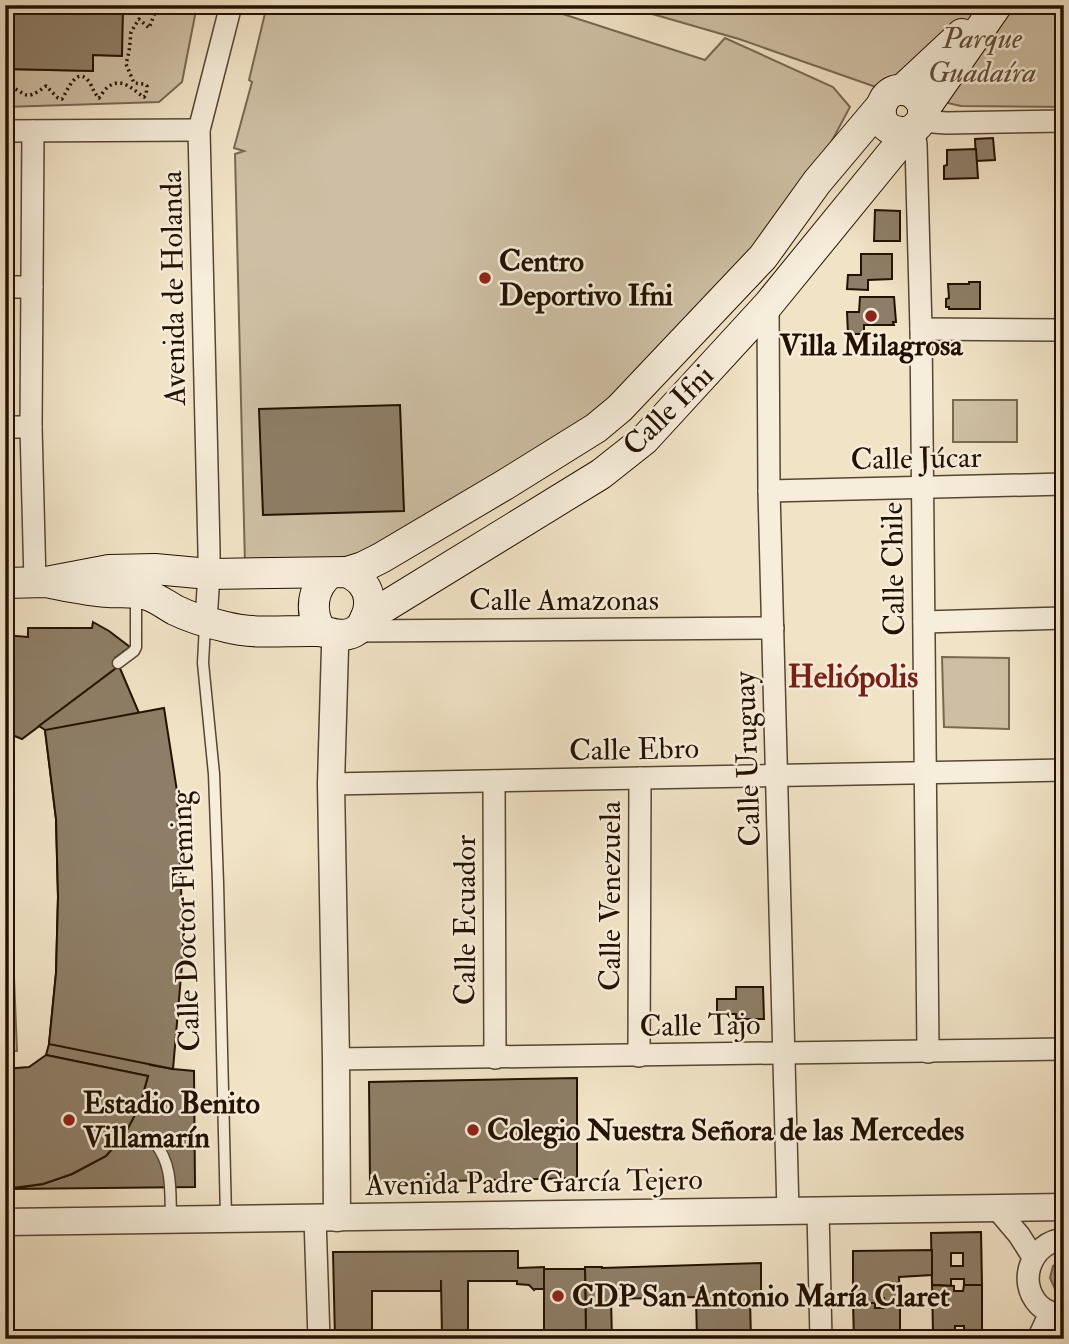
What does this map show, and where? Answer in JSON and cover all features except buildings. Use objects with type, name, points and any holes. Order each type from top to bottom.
[{"type":"main road","name":"Calle Ifni","points":[[338,572],[363,567],[381,558],[596,428],[620,408],[763,257],[817,182],[891,98],[995,5]]},
{"type":"main road","name":"Calle Ifni","points":[[345,629],[601,474],[644,440],[768,305],[917,123],[995,5]]},
{"type":"main road","points":[[891,98],[880,111],[883,121],[890,129],[900,133],[917,123]]},
{"type":"main road","points":[[5,583],[40,582],[109,570],[156,569],[209,574],[338,572],[362,581],[368,591],[370,603],[345,629],[259,632],[228,628],[206,621],[175,610],[147,594],[99,591],[40,582]]},
{"type":"main road","points":[[338,572],[318,586],[314,597],[314,615],[345,629]]},
{"type":"street","name":"Avenida de Holanda","points":[[206,621],[209,574],[199,130],[231,5]]},
{"type":"street","points":[[917,123],[1064,121]]},
{"type":"street","name":"Calle Chile","points":[[917,123],[928,1052]]},
{"type":"street","points":[[5,131],[199,130]]},
{"type":"street","points":[[33,131],[31,427],[40,582]]},
{"type":"street","points":[[5,287],[32,287]]},
{"type":"street","name":"Calle Uruguay","points":[[768,305],[769,491],[788,1212]]},
{"type":"street","points":[[921,330],[1064,330]]},
{"type":"street","points":[[5,427],[31,427]]},
{"type":"street","name":"Calle Júcar","points":[[769,491],[1064,484]]},
{"type":"street","points":[[924,622],[1064,618]]},
{"type":"street","name":"Calle Amazonas","points":[[345,629],[773,628]]},
{"type":"street","points":[[319,1339],[337,1059],[331,784],[335,649],[345,629]]},
{"type":"street","name":"Calle Ebro","points":[[331,784],[1064,770]]},
{"type":"street","name":"Calle Venezuela","points":[[639,1056],[640,778]]},
{"type":"street","name":"Calle Ecuador","points":[[494,781],[495,1058]]},
{"type":"street","name":"Calle Tajo","points":[[337,1059],[1064,1049]]},
{"type":"street","name":"Avenida Padre García Tejero","points":[[5,1222],[1064,1207]]},
{"type":"street","points":[[997,1209],[1033,1257]]},
{"type":"street","points":[[818,1211],[821,1339]]},
{"type":"street","points":[[1038,1339],[1057,1315],[1040,1306],[1032,1295],[1028,1269],[1033,1257],[1045,1245],[1064,1239]]},
{"type":"lane","points":[[118,663],[136,647],[136,593]]},
{"type":"lane","name":"Calle Doctor Fleming","points":[[206,621],[203,663],[214,774],[218,870],[226,1220]]},
{"type":"lane","points":[[155,1143],[168,1164],[171,1221]]},
{"type":"path","points":[[5,86],[11,86],[29,96],[46,86],[58,99],[62,99],[73,80],[81,77],[89,82],[99,98],[109,86],[120,83],[128,85],[144,97],[147,86],[134,83],[126,69],[130,37],[139,19],[149,28],[158,5]]},
{"type":"green space","points":[[123,5],[197,5],[182,82],[159,102],[5,107],[5,69],[93,71],[93,55],[121,56]]},
{"type":"green space","name":"Centro Deportivo Ifni","points":[[267,5],[535,5],[705,60],[725,38],[833,87],[850,107],[820,163],[753,253],[630,389],[369,556],[245,565],[235,154],[244,151],[234,148],[252,82],[249,80]]},
{"type":"green space","name":"Parque Guadaíra","points":[[621,5],[1064,5],[1064,107],[961,106],[873,86],[739,39]]},
{"type":"green space","points":[[953,400],[1017,400],[1017,442],[953,442]]},
{"type":"green space","points":[[942,657],[1009,658],[1009,729],[944,727]]},
{"type":"green space","name":"Estadio Benito Villamarín","points":[[5,755],[17,1051],[5,1051]]},
{"type":"shaded area","points":[[1064,1260],[1061,1277],[1064,1293],[1055,1289],[1050,1278],[1053,1266]]},
{"type":"place","name":"Centro Deportivo Ifni","points":[[485,278]]},
{"type":"place","name":"Villa Milagrosa","points":[[871,316]]},
{"type":"place","name":"Estadio Benito Villamarín","points":[[69,1120]]},
{"type":"place","name":"Colegio Nuestra Señora de las Mercedes","points":[[473,1130]]},
{"type":"place","name":"CDP San Antonio María Claret","points":[[558,1296]]},
{"type":"district","name":"Heliópolis","points":[[853,676]]}]
